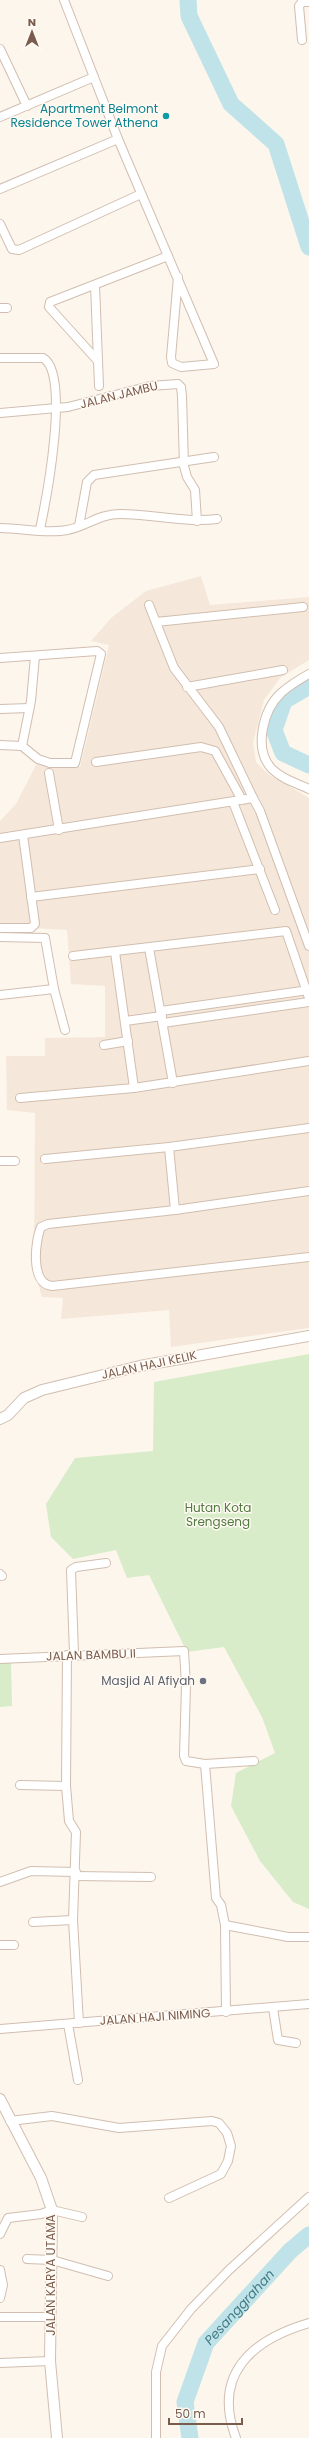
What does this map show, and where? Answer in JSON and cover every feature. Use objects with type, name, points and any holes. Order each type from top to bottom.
[{"type":"street","points":[[64,0],[118,139],[178,277],[214,364],[181,368],[172,363],[170,357],[178,277]]},
{"type":"street","points":[[302,40],[299,6],[302,2],[309,2]]},
{"type":"street","points":[[0,49],[27,106]]},
{"type":"street","points":[[0,117],[94,77]]},
{"type":"street","points":[[0,189],[118,139]]},
{"type":"street","points":[[0,224],[12,249],[19,250],[141,194]]},
{"type":"street","points":[[97,360],[48,304],[168,256]]},
{"type":"street","points":[[95,285],[99,386]]},
{"type":"street","points":[[0,358],[33,357],[48,360],[51,369],[56,408],[51,470],[40,529]]},
{"type":"street","name":"JALAN JAMBU","points":[[0,413],[56,408],[88,403],[150,386],[178,384],[181,387],[182,396],[184,461]]},
{"type":"street","points":[[79,526],[86,482],[90,477],[214,457]]},
{"type":"street","points":[[184,461],[187,477],[195,490],[197,521]]},
{"type":"street","points":[[0,528],[62,530],[79,526],[97,518],[119,514],[149,515],[197,521],[218,519]]},
{"type":"street","points":[[149,605],[174,668],[187,688],[219,727],[260,811],[309,946]]},
{"type":"street","points":[[156,622],[303,607]]},
{"type":"street","points":[[0,658],[97,651],[101,654],[77,761],[72,764],[50,763],[38,758],[22,746],[0,745]]},
{"type":"street","points":[[22,746],[29,708],[35,656]]},
{"type":"street","points":[[187,688],[283,670]]},
{"type":"street","points":[[309,674],[281,694],[270,708],[263,729],[262,750],[270,767],[282,778],[309,789]]},
{"type":"street","points":[[0,709],[29,708]]},
{"type":"street","points":[[96,762],[201,747],[215,751],[242,800]]},
{"type":"street","points":[[49,773],[59,830]]},
{"type":"street","points":[[0,838],[59,830],[253,798]]},
{"type":"street","points":[[233,802],[275,910]]},
{"type":"street","points":[[0,928],[32,928],[35,924],[23,835]]},
{"type":"street","points":[[31,897],[260,869]]},
{"type":"street","points":[[73,956],[286,931],[308,993],[198,1006],[162,1017]]},
{"type":"street","points":[[0,937],[44,938],[54,989],[65,1030]]},
{"type":"street","points":[[149,948],[173,1083]]},
{"type":"street","points":[[115,952],[126,1021],[134,1088]]},
{"type":"street","points":[[0,995],[54,989]]},
{"type":"street","points":[[126,1021],[162,1017],[200,1017],[309,1002]]},
{"type":"street","points":[[198,1006],[200,1017]]},
{"type":"street","points":[[104,1045],[128,1041]]},
{"type":"street","points":[[20,1098],[134,1088],[309,1061]]},
{"type":"street","points":[[45,1159],[169,1148],[309,1128]]},
{"type":"street","points":[[169,1148],[174,1210]]},
{"type":"street","points":[[0,1161],[15,1160]]},
{"type":"street","points":[[309,1191],[174,1210],[44,1225],[39,1231],[36,1246],[37,1269],[41,1279],[47,1286],[309,1258]]},
{"type":"street","name":"JALAN HAJI KELIK","points":[[0,1420],[8,1415],[24,1398],[42,1390],[140,1366],[309,1336]]},
{"type":"street","points":[[79,2023],[73,1920],[76,1832],[75,1827],[70,1821],[66,1786],[71,1654],[71,1570],[76,1567],[106,1563]]},
{"type":"street","name":"JALAN BAMBU II","points":[[0,1659],[71,1654],[183,1651],[186,1660],[184,1759],[188,1763],[205,1764]]},
{"type":"street","points":[[226,2012],[225,1925],[221,1906],[216,1898],[205,1764],[254,1761]]},
{"type":"street","points":[[20,1785],[66,1786]]},
{"type":"street","points":[[0,1882],[31,1871],[151,1877]]},
{"type":"street","points":[[33,1922],[73,1920]]},
{"type":"street","points":[[225,1925],[288,1937],[309,1937]]},
{"type":"street","points":[[0,1945],[14,1945]]},
{"type":"street","name":"JALAN HAJI NIMING","points":[[0,2029],[226,2012],[309,2004]]},
{"type":"street","points":[[273,2008],[278,2040],[296,2043]]},
{"type":"street","points":[[68,2024],[78,2080]]},
{"type":"street","name":"JALAN KARYA UTAMA","points":[[0,2099],[10,2121],[41,2178],[52,2210],[50,2361],[57,2438]]},
{"type":"street","points":[[10,2121],[52,2116],[119,2128],[212,2121],[222,2125],[227,2133],[231,2146],[228,2161],[221,2174],[169,2198]]},
{"type":"street","points":[[156,2438],[156,2372],[162,2346],[191,2309],[229,2270],[309,2197]]},
{"type":"street","points":[[0,2234],[8,2218],[41,2214],[52,2210],[82,2217]]},
{"type":"street","points":[[27,2259],[52,2260],[108,2276]]},
{"type":"street","points":[[0,2270],[3,2285],[0,2298]]},
{"type":"street","points":[[0,2317],[50,2317]]},
{"type":"street","points":[[236,2438],[230,2422],[227,2400],[230,2385],[238,2369],[246,2357],[258,2347],[289,2329],[309,2323]]},
{"type":"street","points":[[0,2362],[50,2361]]},
{"type":"shaded area","points":[[201,576],[210,605],[309,597],[309,660],[280,678],[264,700],[253,743],[256,762],[268,774],[309,798],[309,1328],[171,1347],[169,1310],[61,1319],[63,1298],[42,1297],[34,1269],[35,1113],[7,1110],[6,1056],[45,1056],[45,1038],[105,1037],[105,986],[71,984],[67,930],[0,926],[0,821],[16,804],[37,763],[80,767],[109,645],[91,641],[111,618],[146,591]]},
{"type":"green space","name":"Hutan Kota Srengseng","points":[[309,1354],[309,1909],[293,1902],[260,1861],[231,1806],[236,1773],[275,1753],[262,1717],[224,1647],[187,1652],[149,1575],[127,1578],[116,1550],[73,1559],[51,1537],[46,1504],[75,1458],[153,1451],[154,1382]]},
{"type":"green space","points":[[11,1661],[12,1706],[0,1707],[0,1662]]},
{"type":"waterway","name":"Pesanggrahan","points":[[188,0],[189,16],[231,104],[276,144],[309,247]]},
{"type":"waterway","name":"Pesanggrahan","points":[[309,686],[284,701],[274,730],[283,753],[309,765]]},
{"type":"waterway","name":"Pesanggrahan","points":[[190,2438],[185,2402],[206,2343],[290,2251],[309,2235]]},
{"type":"place","name":"Apartment Belmont Residence Tower Athena","points":[[166,116]]},
{"type":"place","name":"Masjid Al Afiyah","points":[[203,1681]]}]
